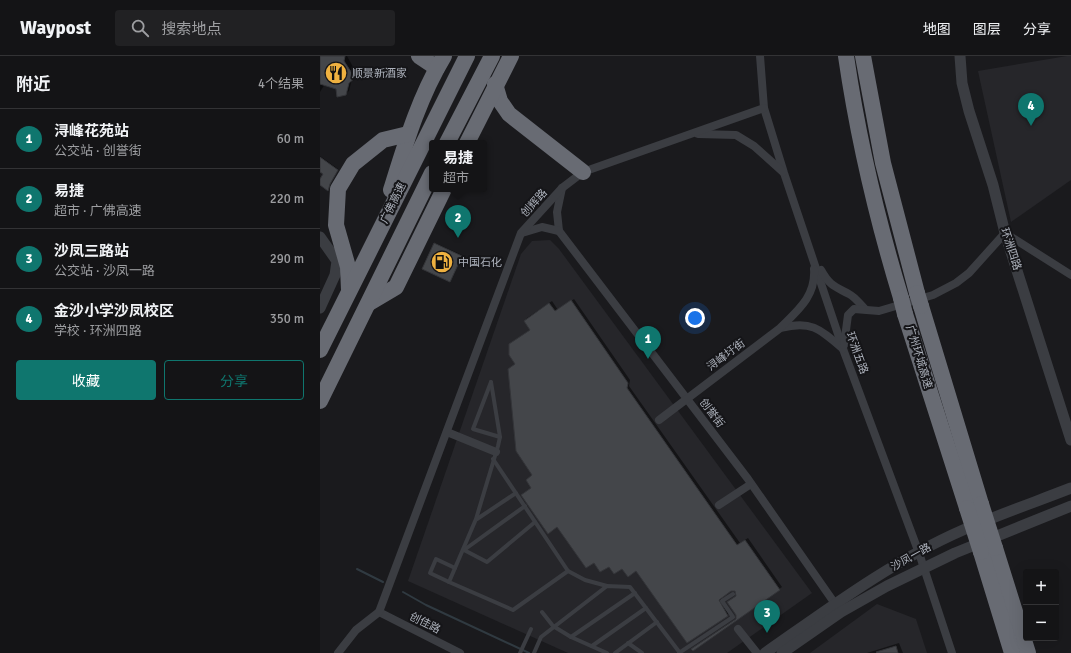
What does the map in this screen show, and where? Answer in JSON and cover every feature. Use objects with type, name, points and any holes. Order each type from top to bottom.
[{"type":"highway","points":[[377,234],[408,134],[440,62],[419,56]]},
{"type":"highway","name":"广佛高速","points":[[320,350],[467,56]]},
{"type":"highway","points":[[448,140],[492,56]]},
{"type":"highway","points":[[468,140],[495,84],[511,56]]},
{"type":"highway","points":[[840,56],[868,168]]},
{"type":"highway","name":"广州环城高速","points":[[846,56],[858,129],[884,239],[905,314],[974,506],[988,550],[1028,653]]},
{"type":"highway","name":"广州环城高速","points":[[863,56],[885,169],[974,506]]},
{"type":"highway","points":[[495,84],[500,101],[509,114],[583,172]]},
{"type":"highway","points":[[349,292],[348,267],[336,225],[338,189],[353,164],[383,140],[408,134]]},
{"type":"highway","name":"广佛高速","points":[[320,401],[429,179]]},
{"type":"highway","points":[[369,303],[396,287],[443,192]]},
{"type":"highway","name":"广州环城高速","points":[[988,550],[1012,653]]},
{"type":"street","name":"环洲五路","points":[[760,56],[764,108],[784,173],[843,349],[919,552],[952,653]]},
{"type":"street","name":"环洲四路","points":[[960,56],[965,96],[993,186],[1005,233],[1071,440]]},
{"type":"street","name":"创辉路","points":[[522,233],[562,188],[583,172],[764,108]]},
{"type":"street","points":[[691,134],[736,135],[754,146],[784,173]]},
{"type":"street","points":[[338,653],[356,630],[379,612],[522,233],[542,227],[559,231],[557,212],[562,188]]},
{"type":"street","name":"创誉街","points":[[559,231],[751,484],[838,608]]},
{"type":"street","points":[[779,329],[796,324],[816,328],[843,349],[848,315],[854,309],[874,311],[933,295],[952,285],[969,273],[1005,233],[1071,275]]},
{"type":"street","points":[[320,237],[337,261],[335,275],[320,308]]},
{"type":"street","points":[[813,256],[828,282],[835,288],[849,294],[865,310]]},
{"type":"street","name":"浔峰圩街","points":[[659,420],[779,329],[804,305],[813,287],[813,256]]},
{"type":"street","points":[[447,432],[494,455]]},
{"type":"street","points":[[719,505],[751,484]]},
{"type":"street","name":"沙凤一路","points":[[782,653],[879,575],[919,552],[962,530],[1071,488]]},
{"type":"street","name":"沙凤一路","points":[[765,653],[838,608],[955,553],[1071,506]]},
{"type":"street","points":[[1058,511],[1071,512]]},
{"type":"street","name":"创佳路","points":[[379,612],[460,653]]},
{"type":"street","points":[[738,628],[757,653]]},
{"type":"lane","points":[[449,582],[476,520],[500,437],[491,382],[473,429],[500,437]]},
{"type":"lane","points":[[494,455],[516,493],[568,571],[585,580],[607,586],[630,587],[679,653],[733,617],[722,601],[733,594]]},
{"type":"lane","points":[[476,520],[516,493]]},
{"type":"lane","points":[[464,550],[525,506]]},
{"type":"lane","points":[[464,550],[487,562],[535,522]]},
{"type":"lane","points":[[455,568],[436,559],[430,573],[513,610],[568,571]]},
{"type":"lane","points":[[534,653],[540,637],[607,586]]},
{"type":"lane","points":[[571,637],[635,593]]},
{"type":"lane","points":[[592,646],[646,608]]},
{"type":"lane","points":[[542,612],[553,626],[571,637],[607,653]]},
{"type":"lane","points":[[615,653],[657,622]]},
{"type":"lane","points":[[520,653],[531,629]]},
{"type":"lane","points":[[628,643],[642,653]]},
{"type":"shaded area","points":[[1071,56],[1071,180],[1011,222],[978,71]]},
{"type":"shaded area","points":[[550,240],[559,249],[812,593],[727,653],[568,653],[408,581],[521,254],[532,241]]},
{"type":"shaded area","points":[[877,604],[916,619],[927,653],[810,653]]},
{"type":"building","name":"顺景新酒家","points":[[320,56],[345,56],[344,61],[355,78],[349,83],[346,95],[337,97],[336,89],[320,84]]},
{"type":"building","points":[[320,157],[338,170],[330,184],[328,191],[320,185],[320,179],[323,174],[320,172]]},
{"type":"building","name":"中国石化","points":[[434,243],[462,256],[450,282],[422,269]]},
{"type":"building","points":[[571,300],[628,383],[627,388],[737,545],[745,540],[780,590],[693,651],[691,649],[736,619],[736,615],[727,602],[736,596],[735,591],[731,591],[719,600],[728,616],[687,643],[636,571],[628,577],[622,569],[614,574],[609,567],[600,572],[594,563],[586,568],[557,527],[548,534],[521,495],[531,488],[526,480],[532,475],[516,451],[508,369],[515,364],[509,355],[509,344],[530,330],[524,321],[549,303],[555,311]]},
{"type":"building","points":[[896,646],[898,653],[876,652]]},
{"type":"waterway","points":[[357,569],[383,582]]},
{"type":"waterway","points":[[403,592],[426,605],[529,653]]},
{"type":"place","name":"顺景新酒家","points":[[336,73]]},
{"type":"place","name":"金沙小学沙凤校区","points":[[1031,126]]},
{"type":"place","name":"易捷","points":[[458,238]]},
{"type":"place","name":"中国石化","points":[[442,262]]},
{"type":"place","name":"浔峰花苑站","points":[[648,359]]},
{"type":"place","name":"沙凤三路站","points":[[767,633]]}]
